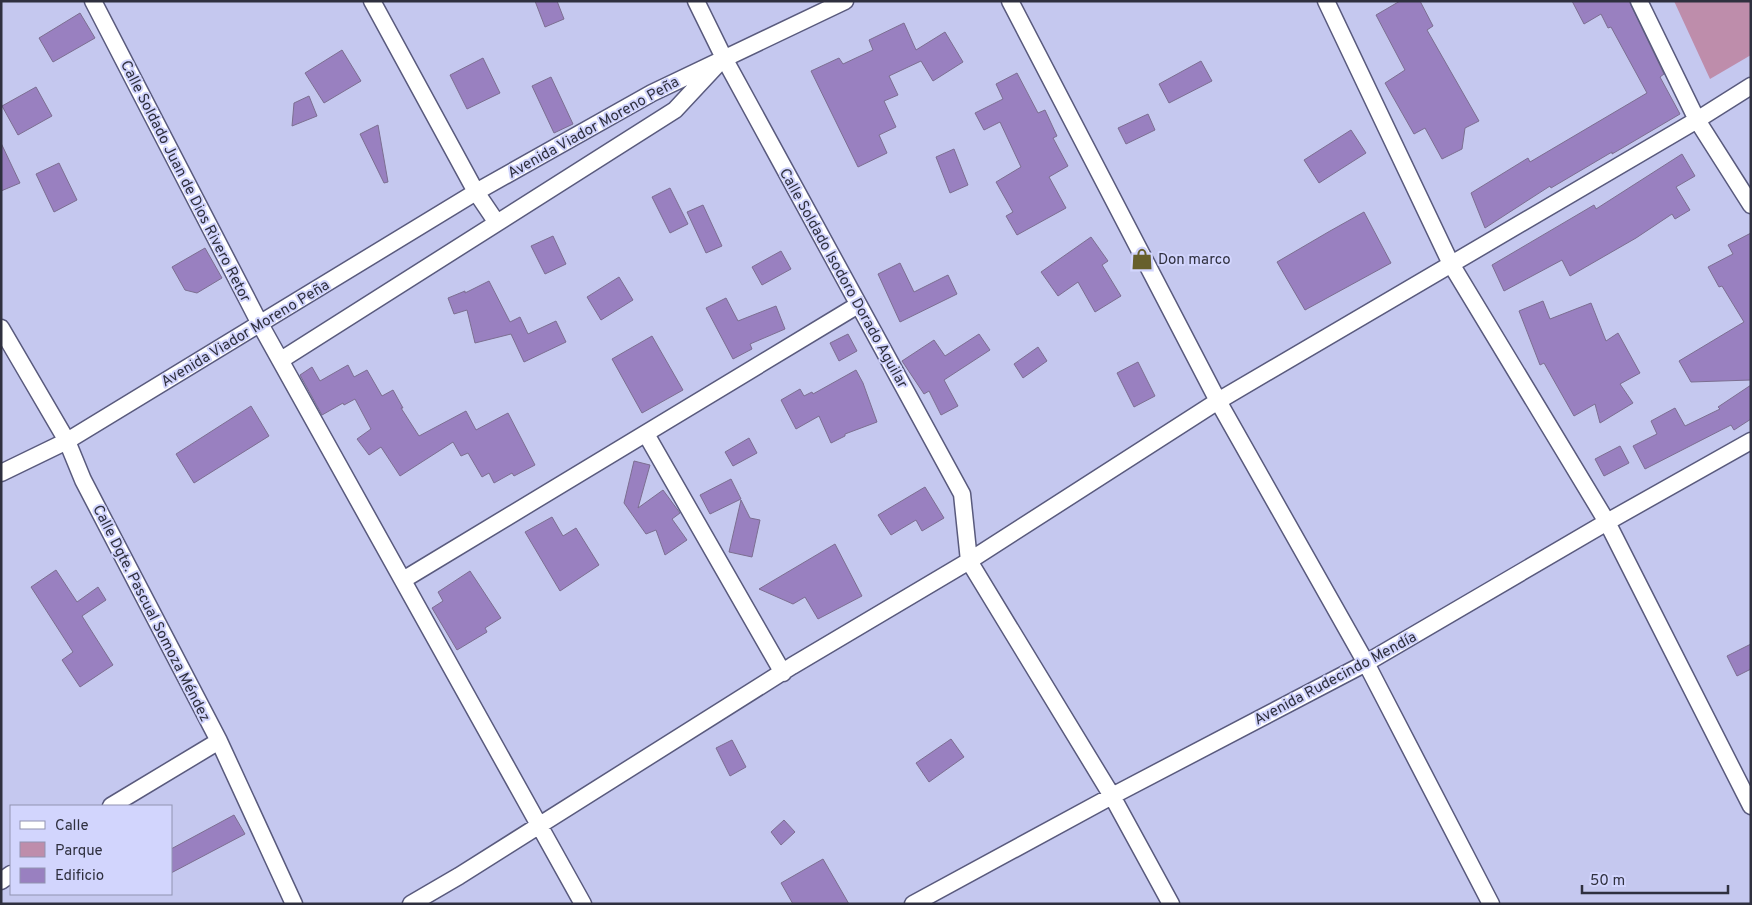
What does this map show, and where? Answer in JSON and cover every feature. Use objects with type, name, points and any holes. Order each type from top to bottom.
[{"type":"street","name":"Calle Soldado Juan de Dios Rivero Retor","points":[[93,1],[260,324],[583,904]]},
{"type":"street","points":[[372,1],[476,192],[497,224]]},
{"type":"street","name":"Calle Soldado Isodoro Dorado Aguilar","points":[[696,1],[724,58],[962,494],[968,561]]},
{"type":"street","points":[[724,58],[845,1]]},
{"type":"street","points":[[1010,1],[1218,401],[1366,663],[1491,904]]},
{"type":"street","points":[[1326,1],[1451,264],[1607,522],[1751,806]]},
{"type":"street","points":[[1639,1],[1697,120],[1751,205]]},
{"type":"street","name":"Avenida Viador Moreno Peña","points":[[1,473],[68,441],[476,192],[652,92],[724,58]]},
{"type":"street","name":"Avenida Viador Moreno Peña","points":[[281,360],[675,110],[724,58]]},
{"type":"street","points":[[411,904],[460,876],[783,673],[968,561],[1218,401],[1697,120],[1751,86]]},
{"type":"street","points":[[403,580],[858,305]]},
{"type":"street","name":"Calle Dgte. Pascual Somoza Méndez","points":[[1,328],[68,441],[84,480],[219,741],[294,904]]},
{"type":"street","points":[[646,434],[783,673]]},
{"type":"street","name":"Avenida Rudecindo Mendía","points":[[913,904],[1112,796],[1366,663],[1607,522],[1751,441]]},
{"type":"street","points":[[968,561],[1112,796],[1171,904]]},
{"type":"street","points":[[113,805],[219,741]]},
{"type":"green space","points":[[1674,1],[1751,1],[1751,55],[1710,79]]},
{"type":"building","points":[[535,1],[557,1],[564,19],[545,27]]},
{"type":"building","points":[[1400,1],[1420,1],[1433,26],[1427,30],[1479,121],[1465,128],[1462,149],[1442,159],[1425,128],[1414,134],[1385,83],[1405,70],[1376,15]]},
{"type":"building","points":[[1572,1],[1629,1],[1664,74],[1660,77],[1680,114],[1551,188],[1550,186],[1485,228],[1471,193],[1528,158],[1530,162],[1647,93],[1611,27],[1608,28],[1601,14],[1584,24]]},
{"type":"building","points":[[80,13],[95,38],[53,62],[39,38]]},
{"type":"building","points":[[904,23],[916,50],[945,32],[963,62],[933,81],[921,61],[889,76],[898,95],[884,101],[896,127],[879,135],[887,153],[858,167],[811,71],[839,58],[843,64],[873,50],[869,40]]},
{"type":"building","points":[[342,50],[361,81],[324,103],[305,73]]},
{"type":"building","points":[[483,58],[500,93],[467,109],[450,75]]},
{"type":"building","points":[[1201,61],[1212,81],[1169,103],[1159,84]]},
{"type":"building","points":[[1017,73],[1038,113],[1045,110],[1057,136],[1053,138],[1068,166],[1049,177],[1066,208],[1017,235],[1006,216],[1013,212],[996,182],[1021,167],[1000,122],[984,130],[975,113],[1003,99],[996,84]]},
{"type":"building","points":[[551,77],[573,124],[554,133],[532,86]]},
{"type":"building","points":[[36,87],[52,116],[18,135],[2,106]]},
{"type":"building","points":[[309,96],[317,116],[292,126],[294,103]]},
{"type":"building","points":[[1148,114],[1155,130],[1126,144],[1118,128]]},
{"type":"building","points":[[378,125],[388,182],[384,183],[360,134]]},
{"type":"building","points":[[1351,130],[1366,153],[1319,183],[1304,160]]},
{"type":"building","points":[[1,143],[20,183],[1,191]]},
{"type":"building","points":[[954,149],[968,185],[950,193],[936,157]]},
{"type":"building","points":[[1682,154],[1695,176],[1676,187],[1690,210],[1675,219],[1672,214],[1636,238],[1570,276],[1562,260],[1504,291],[1492,265],[1594,205],[1596,209]]},
{"type":"building","points":[[59,163],[77,200],[54,212],[36,174]]},
{"type":"building","points":[[670,188],[688,224],[670,233],[652,197]]},
{"type":"building","points":[[703,205],[722,246],[706,253],[687,212]]},
{"type":"building","points":[[1364,212],[1391,263],[1305,310],[1277,262]]},
{"type":"building","points":[[1751,233],[1751,380],[1691,382],[1679,361],[1744,322],[1722,286],[1719,287],[1708,267],[1733,254],[1728,245]]},
{"type":"building","points":[[553,236],[566,264],[545,274],[531,246]]},
{"type":"building","points":[[1091,237],[1108,261],[1102,265],[1121,296],[1095,312],[1078,282],[1058,296],[1041,272]]},
{"type":"building","points":[[205,248],[222,278],[197,293],[185,290],[172,267]]},
{"type":"building","points":[[781,251],[791,269],[762,285],[752,267]]},
{"type":"building","points":[[900,263],[914,292],[948,275],[957,294],[900,322],[878,274]]},
{"type":"building","points":[[619,277],[633,300],[601,320],[587,297]]},
{"type":"building","points":[[489,281],[510,322],[520,317],[528,334],[556,321],[566,342],[524,362],[511,334],[475,343],[467,310],[454,314],[448,298],[465,291],[465,293]]},
{"type":"building","points":[[726,298],[738,321],[776,306],[785,329],[750,344],[752,349],[733,359],[706,308]]},
{"type":"building","points":[[1543,301],[1550,319],[1591,303],[1606,341],[1618,333],[1640,373],[1620,384],[1633,403],[1600,423],[1595,404],[1574,416],[1544,363],[1540,365],[1519,311]]},
{"type":"building","points":[[848,334],[857,351],[839,361],[830,343]]},
{"type":"building","points":[[979,334],[990,350],[944,380],[958,406],[941,415],[929,391],[924,394],[902,361],[934,340],[945,356]]},
{"type":"building","points":[[652,336],[683,390],[642,413],[612,359]]},
{"type":"building","points":[[1038,347],[1047,361],[1023,378],[1014,364]]},
{"type":"building","points":[[1138,362],[1155,396],[1134,407],[1117,373]]},
{"type":"building","points":[[348,365],[354,377],[367,370],[382,396],[393,390],[403,408],[401,408],[419,436],[466,411],[476,430],[508,413],[535,465],[514,476],[512,473],[494,483],[489,473],[482,477],[468,453],[461,456],[453,442],[400,476],[381,447],[369,455],[357,439],[371,429],[355,399],[344,405],[343,403],[322,415],[300,375],[312,367],[320,381]]},
{"type":"building","points":[[856,370],[863,383],[877,422],[845,434],[845,436],[831,443],[819,416],[796,429],[781,400],[800,389],[804,396],[812,392],[813,394]]},
{"type":"building","points":[[1751,385],[1751,419],[1734,430],[1731,425],[1645,469],[1633,446],[1657,434],[1651,421],[1675,408],[1685,426],[1720,409],[1718,407]]},
{"type":"building","points":[[251,406],[269,436],[194,483],[176,454]]},
{"type":"building","points":[[749,438],[757,453],[733,466],[725,452]]},
{"type":"building","points":[[1620,446],[1629,463],[1604,476],[1595,459]]},
{"type":"building","points":[[634,461],[650,465],[638,508],[663,490],[680,513],[672,519],[687,540],[665,555],[656,530],[646,534],[624,503]]},
{"type":"building","points":[[731,479],[741,499],[710,514],[700,495]]},
{"type":"building","points":[[925,487],[944,518],[922,531],[916,520],[891,535],[878,515]]},
{"type":"building","points":[[741,500],[750,518],[760,520],[752,557],[729,552]]},
{"type":"building","points":[[552,517],[563,536],[576,528],[599,565],[560,591],[525,532]]},
{"type":"building","points":[[835,544],[862,596],[818,619],[805,597],[793,604],[759,589]]},
{"type":"building","points":[[56,570],[77,602],[98,587],[106,600],[82,616],[113,665],[80,687],[62,660],[73,652],[31,587]]},
{"type":"building","points":[[470,571],[501,618],[485,628],[487,632],[457,650],[432,608],[443,601],[438,592]]},
{"type":"building","points":[[1751,644],[1751,669],[1737,676],[1727,656]]},
{"type":"building","points":[[951,739],[964,757],[929,782],[916,763]]},
{"type":"building","points":[[732,740],[746,767],[730,776],[716,748]]},
{"type":"building","points":[[234,815],[245,834],[172,872],[172,848]]},
{"type":"building","points":[[784,820],[795,832],[781,845],[771,832]]},
{"type":"building","points":[[823,859],[849,904],[793,904],[781,883]]},
{"type":"place","name":"Don marco","points":[[1142,259]]}]
